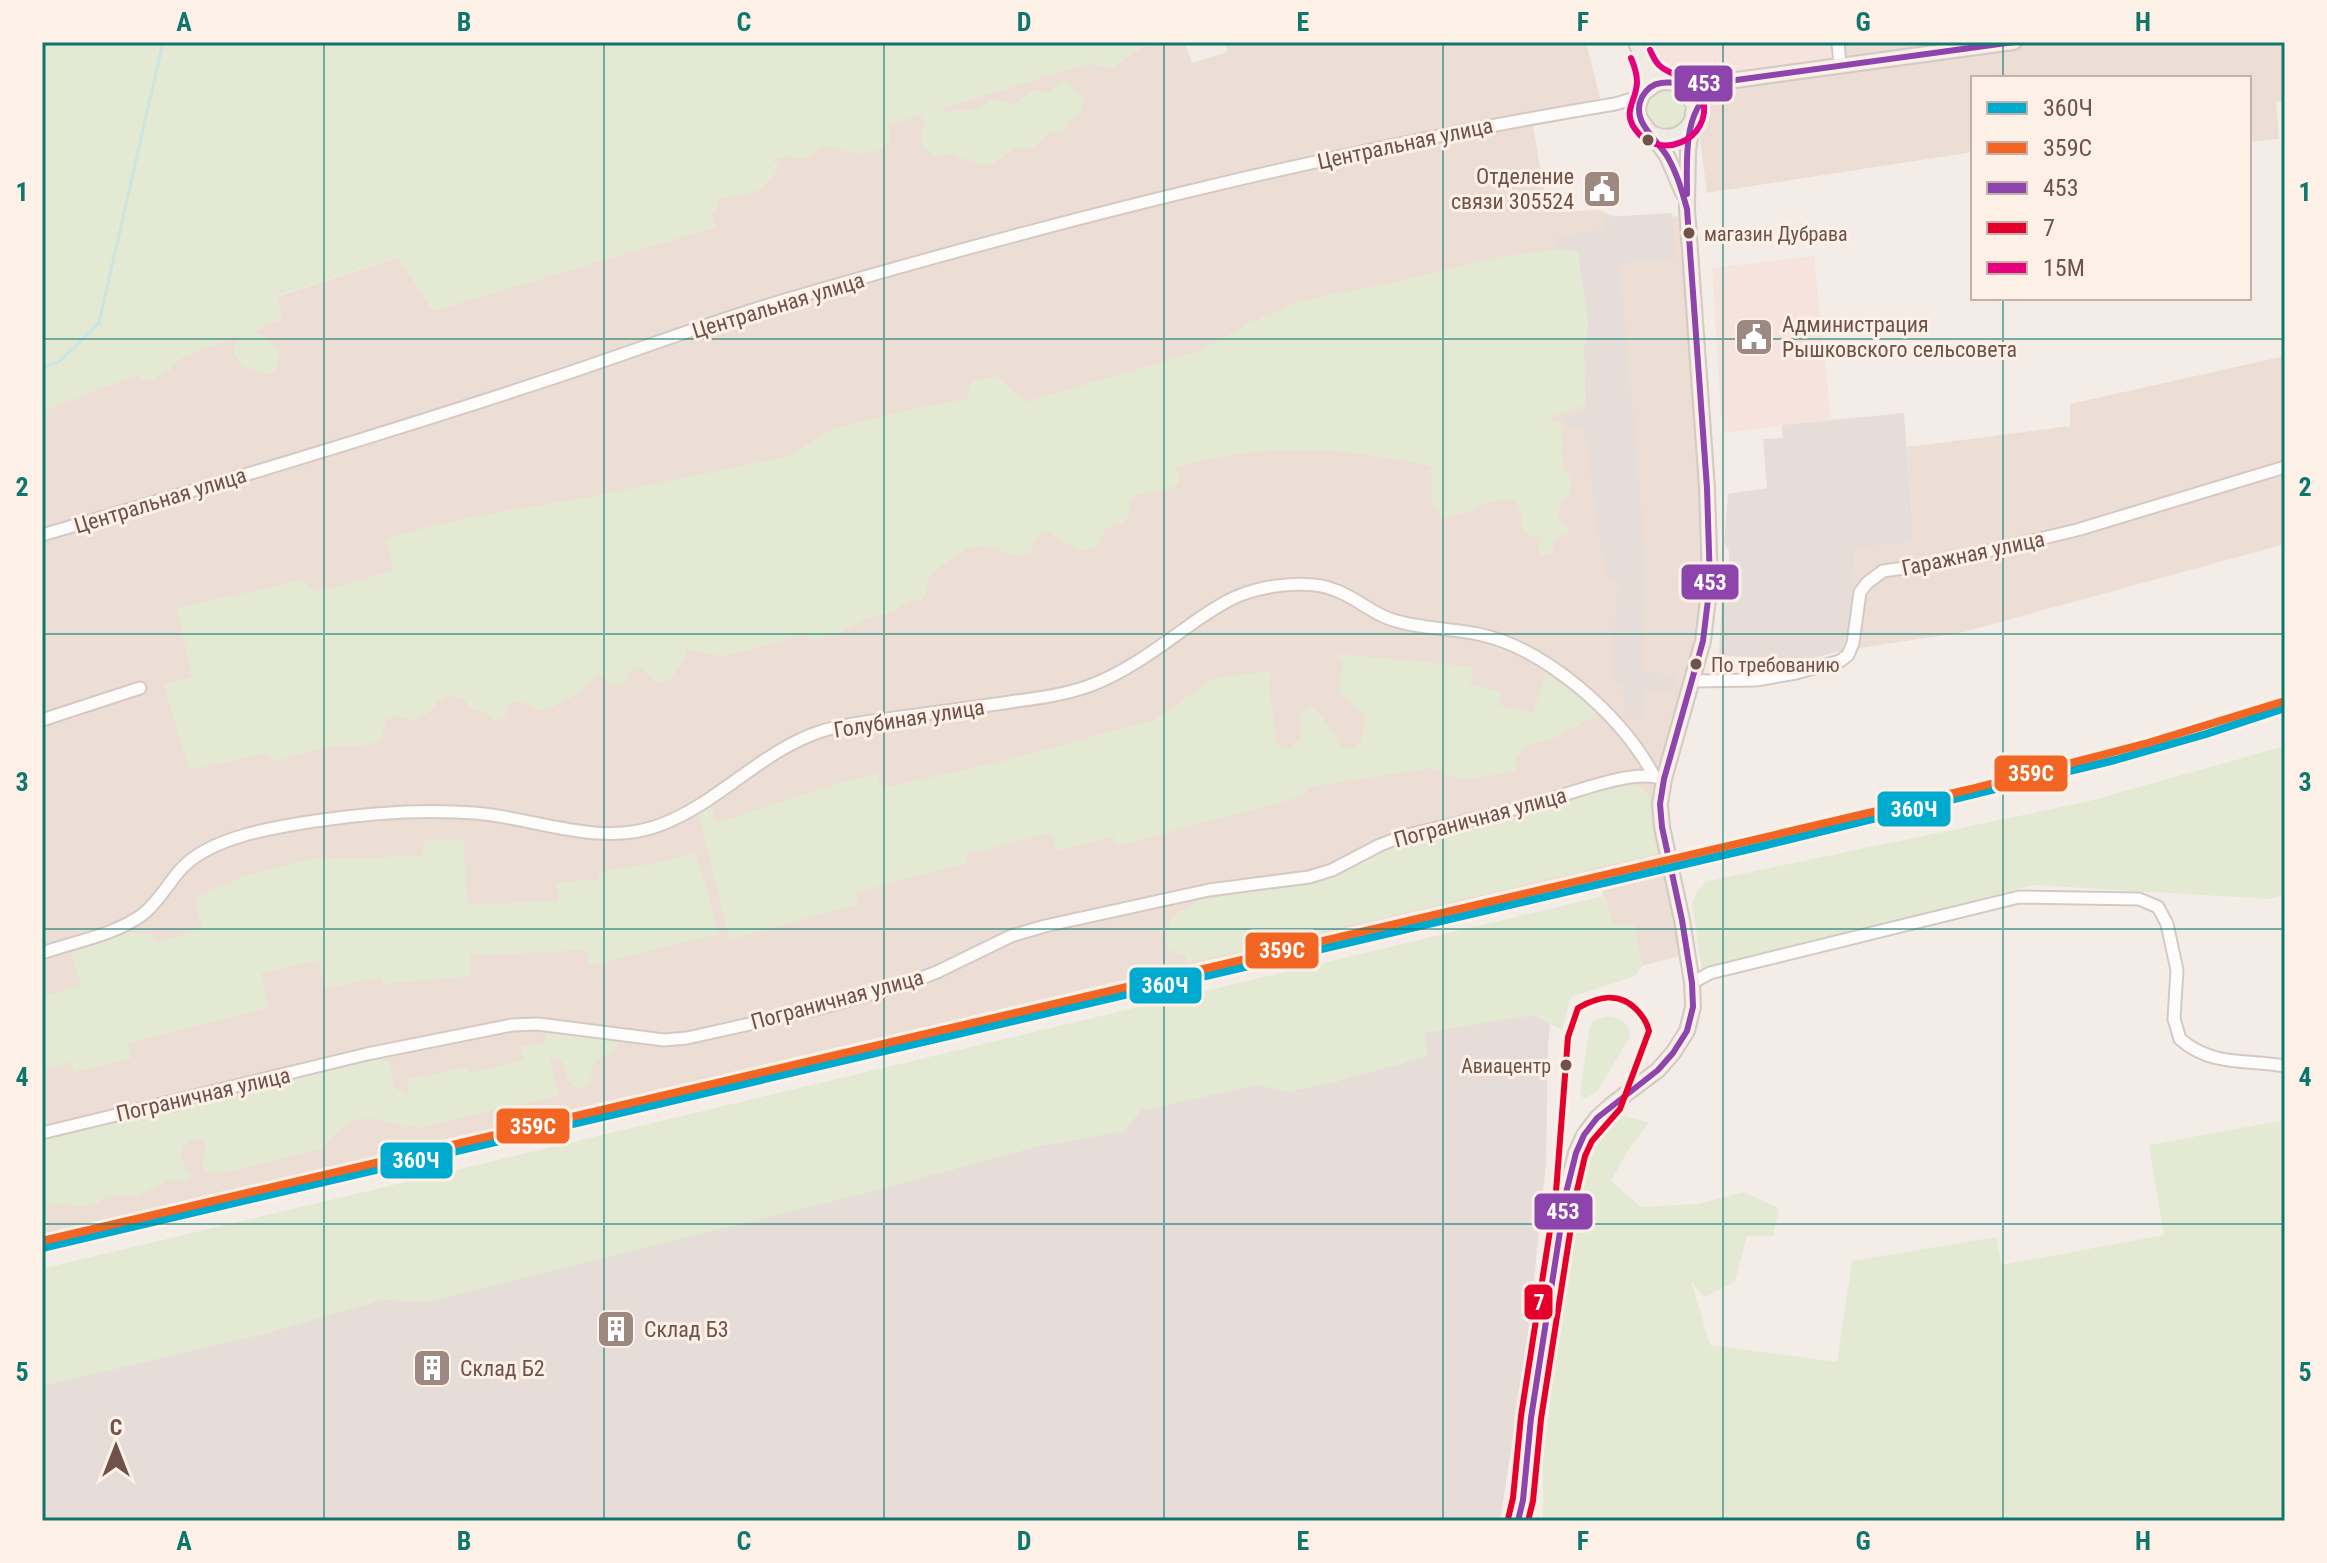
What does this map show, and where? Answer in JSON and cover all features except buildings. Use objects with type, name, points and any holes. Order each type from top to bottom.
[{"type":"main road","points":[[1636,42],[1646,72],[1645,92],[1638,106],[1639,117],[1678,177],[1687,209]]},
{"type":"main road","points":[[1645,92],[1656,84],[1736,80],[2014,42]]},
{"type":"main road","points":[[1642,58],[1656,76],[1686,90],[1692,100],[1693,118],[1683,131],[1674,136],[1658,136],[1648,131]]},
{"type":"main road","points":[[1518,1521],[1564,1208],[1576,1153],[1584,1135],[1597,1118],[1658,1070],[1681,1041],[1691,1019],[1692,983],[1668,861],[1659,778],[1672,749],[1703,641],[1710,557],[1687,209],[1688,151],[1696,109],[1708,92],[1736,80]]},
{"type":"street","points":[[1838,42],[1840,66]]},
{"type":"street","name":"Центральная улица","points":[[42,535],[390,431],[780,301],[985,244],[1269,172],[1526,118],[1615,104],[1645,92]]},
{"type":"street","points":[[1615,104],[1630,107],[1639,117]]},
{"type":"street","name":"Гаражная улица","points":[[1693,681],[1756,680],[1840,661],[1848,655],[1853,643],[1860,592],[1883,571],[1933,564],[2077,530],[2285,467]]},
{"type":"street","name":"Голубиная улица","points":[[42,953],[92,939],[126,925],[145,913],[183,867],[198,854],[246,835],[359,816],[440,812],[507,817],[585,832],[635,832],[661,825],[695,807],[779,752],[822,731],[1041,698],[1094,685],[1228,600],[1270,587],[1320,586],[1333,589],[1385,618],[1405,624],[1479,634],[1510,644],[1560,674],[1600,706],[1636,746],[1659,778]]},
{"type":"street","points":[[42,720],[140,688]]},
{"type":"street","name":"Пограничная улица","points":[[42,1133],[367,1054],[512,1025],[538,1024],[675,1040],[777,1018],[906,984],[1011,936],[1045,926],[1209,890],[1309,877],[1332,870],[1403,836],[1608,782],[1659,778]]},
{"type":"street","points":[[1692,983],[1710,973],[2019,897],[2139,899],[2158,907],[2167,924],[2177,970],[2174,1019],[2180,1039],[2207,1057],[2285,1066]]},
{"type":"shaded area","points":[[1158,42],[1184,42],[1192,63],[1227,52],[1225,42],[1586,42],[1604,113],[1533,126],[1548,212],[1601,210],[1616,218],[1694,216],[1716,569],[1700,677],[1664,803],[1672,853],[42,1235],[42,411],[282,319],[276,297],[399,257],[434,310],[715,227],[708,203],[745,168]]},
{"type":"shaded area","points":[[1647,42],[1831,42],[1833,60],[1703,79],[1682,78],[1666,72],[1650,56]]},
{"type":"shaded area","points":[[1831,42],[2285,42],[2285,101],[2276,102],[2279,139],[2251,142],[2251,76],[1971,76],[1971,152],[1707,193],[1698,124],[1703,79],[1833,60]]},
{"type":"shaded area","points":[[1672,213],[1676,259],[1620,263],[1646,565],[1643,672],[1677,675],[1677,691],[1644,690],[1645,719],[1624,719],[1623,683],[1614,682],[1618,583],[1608,582],[1602,557],[1584,428],[1567,429],[1565,415],[1586,412],[1578,252],[1559,249],[1557,236],[1605,229],[1604,217]]},
{"type":"shaded area","points":[[1814,256],[1831,420],[1722,433],[1712,268]]},
{"type":"shaded area","points":[[2285,356],[2285,544],[1964,632],[1841,651],[1851,621],[1855,548],[1914,543],[1907,447],[2070,426],[2070,404]]},
{"type":"shaded area","points":[[1904,413],[1914,543],[1855,548],[1851,621],[1841,651],[1809,659],[1719,656],[1723,567],[1729,562],[1729,551],[1724,544],[1728,494],[1767,488],[1763,439],[1783,438],[1782,425]]},
{"type":"shaded area","points":[[1664,874],[1682,955],[1642,966],[1634,926],[1613,923],[1602,891]]},
{"type":"shaded area","points":[[1560,907],[1548,1046],[1546,1164],[1527,1345],[1500,1521],[42,1521],[42,1269]]},
{"type":"green space","points":[[42,42],[1158,42],[1142,47],[1113,68],[1095,66],[1093,62],[934,110],[971,111],[994,99],[1013,105],[1034,90],[1047,93],[1063,81],[1069,82],[1084,100],[1081,112],[1070,119],[1065,130],[1046,134],[1033,148],[1014,148],[993,164],[980,165],[951,153],[933,156],[921,142],[925,125],[920,115],[888,125],[891,141],[876,150],[852,152],[826,146],[804,159],[789,155],[772,160],[778,165],[769,182],[755,191],[719,200],[711,214],[715,227],[433,311],[398,257],[277,296],[282,319],[253,331],[271,342],[277,352],[277,364],[270,374],[244,367],[234,353],[239,336],[180,358],[170,370],[154,379],[141,380],[140,374],[42,411]]},
{"type":"green space","points":[[1667,90],[1681,96],[1687,110],[1681,124],[1667,130],[1653,124],[1647,110],[1653,96]]},
{"type":"green space","points":[[1559,249],[1578,252],[1588,322],[1584,346],[1586,405],[1550,417],[1552,422],[1559,422],[1561,428],[1564,467],[1571,484],[1561,504],[1558,519],[1568,528],[1568,533],[1557,538],[1551,553],[1541,555],[1538,537],[1529,535],[1522,527],[1521,511],[1515,500],[1495,501],[1442,518],[1432,500],[1432,466],[1325,450],[1238,454],[1174,468],[1179,476],[1177,486],[1134,496],[1129,501],[1131,509],[1126,521],[1105,529],[1099,545],[1083,551],[1045,532],[1036,538],[1031,552],[1023,555],[982,546],[967,549],[928,577],[926,594],[921,600],[909,601],[893,612],[867,618],[815,642],[808,638],[808,634],[722,656],[685,649],[685,659],[670,679],[663,683],[652,679],[640,668],[629,671],[624,685],[611,685],[600,674],[555,706],[541,711],[522,701],[511,702],[504,717],[494,721],[485,712],[471,709],[463,698],[450,695],[438,701],[433,710],[414,720],[398,716],[387,719],[380,741],[360,746],[331,745],[278,761],[269,760],[267,753],[189,770],[164,684],[192,677],[177,608],[303,580],[316,592],[393,571],[386,539],[431,526],[786,457],[834,429],[968,399],[970,382],[996,376],[1026,402],[1199,351],[1250,323],[1300,301],[1500,257]]},
{"type":"green space","points":[[1337,654],[1473,667],[1470,684],[1501,692],[1498,705],[1533,713],[1545,673],[1578,695],[1599,714],[1556,737],[1525,747],[1517,759],[1516,772],[1463,779],[1430,768],[1309,787],[1304,796],[1116,846],[1113,836],[1056,851],[1050,833],[965,855],[968,863],[856,892],[858,904],[729,940],[699,814],[711,805],[717,823],[842,782],[877,774],[882,788],[1000,762],[1153,720],[1215,678],[1271,671],[1269,688],[1277,745],[1290,749],[1300,739],[1300,712],[1311,707],[1320,713],[1340,746],[1351,748],[1362,742],[1365,715],[1341,694],[1339,683],[1343,662]]},
{"type":"green space","points":[[2285,746],[2285,894],[2270,899],[2033,885],[1702,970],[1692,903],[1697,891],[1707,881],[2086,802]]},
{"type":"green space","points":[[1633,784],[1648,795],[1658,853],[1188,963],[1185,955],[1169,950],[1166,944],[1173,916],[1199,900],[1315,880],[1406,841],[1546,807],[1616,785]]},
{"type":"green space","points":[[424,840],[463,840],[468,905],[558,901],[557,883],[599,879],[598,872],[663,862],[696,852],[719,934],[589,966],[587,950],[470,955],[470,976],[383,984],[381,978],[326,988],[319,960],[261,973],[268,1008],[127,1043],[131,1058],[74,1072],[71,1062],[42,1070],[42,997],[81,985],[71,952],[130,932],[153,934],[157,943],[202,927],[194,898],[244,876],[309,859],[423,856]]},
{"type":"green space","points":[[1603,896],[1613,923],[1634,926],[1642,966],[1635,976],[1571,997],[1562,1030],[1533,1015],[1424,1033],[1428,1056],[1335,1082],[1289,1092],[1258,1085],[1140,1111],[1125,1131],[1040,1146],[870,1192],[427,1302],[381,1300],[272,1332],[42,1386],[42,1269]]},
{"type":"green space","points":[[1608,1016],[1624,1022],[1630,1037],[1598,1090],[1585,1098],[1580,1091],[1590,1026],[1595,1020]]},
{"type":"green space","points":[[552,1032],[615,1040],[618,1045],[593,1066],[591,1084],[579,1089],[568,1081],[562,1061],[549,1057],[559,1095],[418,1128],[374,1119],[358,1120],[339,1129],[319,1150],[217,1174],[206,1171],[202,1166],[206,1148],[201,1139],[192,1140],[181,1150],[191,1177],[186,1180],[168,1181],[137,1195],[108,1197],[91,1206],[74,1206],[69,1202],[42,1207],[42,1139],[145,1114],[177,1113],[211,1096],[371,1060],[390,1063],[394,1088],[408,1095],[408,1079],[467,1067],[469,1073],[524,1060],[521,1047],[544,1043],[546,1034]]},
{"type":"green space","points":[[1621,1115],[1649,1123],[1628,1150],[1611,1181],[1641,1207],[1698,1204],[1744,1192],[1779,1208],[1773,1236],[1747,1236],[1735,1282],[1704,1297],[1691,1281],[1710,1345],[1837,1362],[1852,1261],[1996,1237],[2002,1265],[2164,1235],[2149,1145],[2285,1120],[2285,1521],[1543,1521],[1543,1462],[1583,1166],[1600,1130]]},
{"type":"waterway","points":[[42,368],[60,361],[99,323],[163,42]]},
{"type":"transit line","name":"453","points":[[1518,1521],[1566,1193],[1576,1153],[1584,1135],[1597,1118],[1658,1070],[1673,1053],[1687,1031],[1693,1007],[1682,920],[1660,804],[1664,779],[1703,641],[1710,583],[1707,488],[1687,209],[1671,162],[1646,129],[1639,114],[1642,97],[1650,88],[1661,83],[1698,84],[1736,80],[2014,42]]},
{"type":"transit line","name":"15М","points":[[1631,58],[1637,79],[1630,111],[1631,123],[1645,139],[1657,144],[1681,142],[1700,126],[1704,113],[1703,99],[1691,82],[1658,64],[1650,50]]},
{"type":"transit line","name":"453","points":[[1687,194],[1692,120],[1706,96],[1736,80]]},
{"type":"transit line","name":"359С","points":[[42,1241],[1971,789],[2148,743],[2285,701]]},
{"type":"transit line","name":"360Ч","points":[[42,1248],[1758,847],[2115,760],[2285,708]]},
{"type":"transit line","name":"7","points":[[1508,1519],[1556,1192],[1568,1037],[1578,1008],[1600,999],[1615,998],[1636,1009],[1649,1031],[1620,1109],[1592,1141],[1585,1156],[1576,1195],[1541,1419],[1533,1501],[1528,1521]]},
{"type":"place","name":"Отделение связи 305524","points":[[1602,189]]},
{"type":"place","name":"магазин Дубрава","points":[[1689,233]]},
{"type":"place","name":"Администрация Рышковского сельсовета","points":[[1754,337]]},
{"type":"place","name":"По требованию","points":[[1696,664]]},
{"type":"place","name":"Авиацентр","points":[[1566,1065]]},
{"type":"place","name":"Склад Б3","points":[[616,1329]]},
{"type":"place","name":"Склад Б2","points":[[432,1368]]}]
